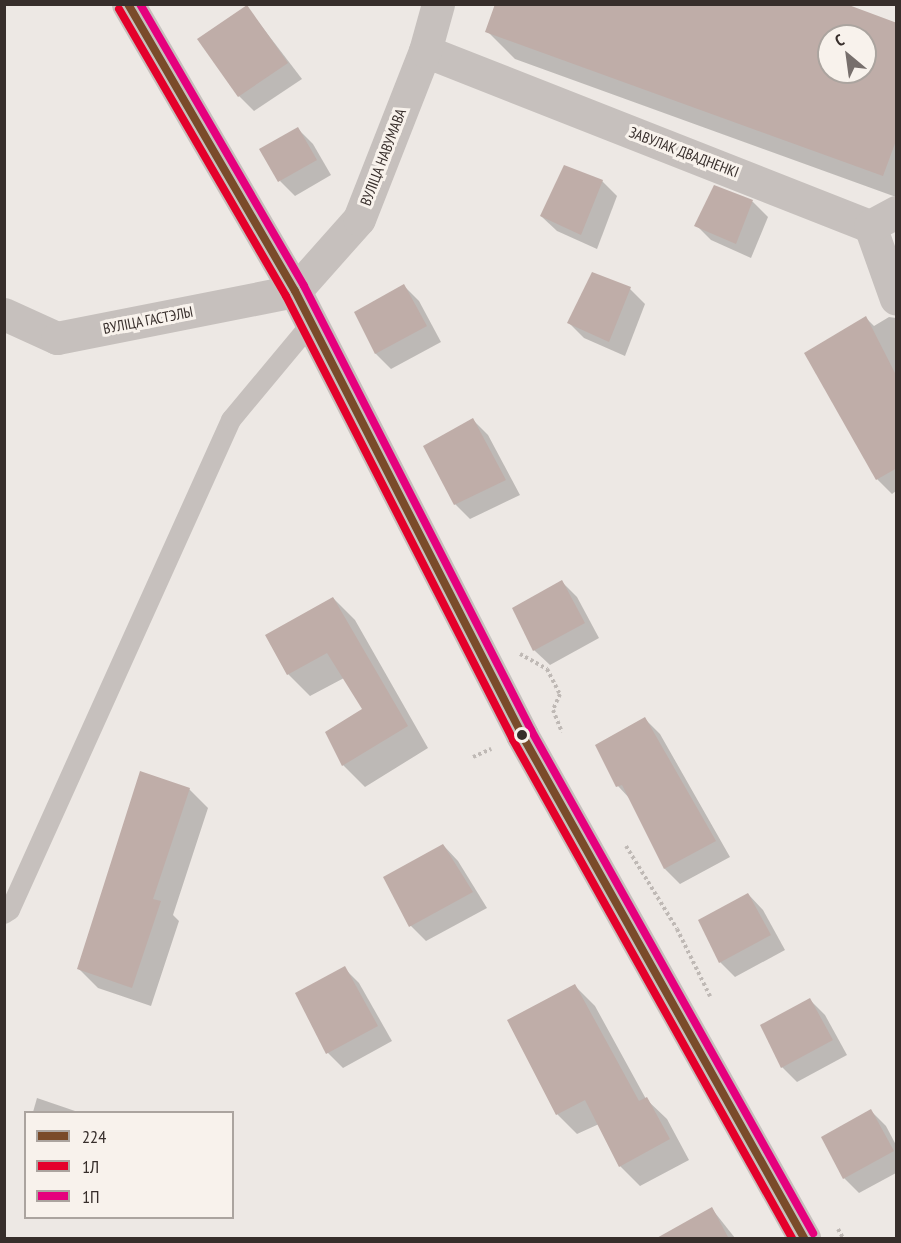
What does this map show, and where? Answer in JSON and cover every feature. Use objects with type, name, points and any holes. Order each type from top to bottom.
[{"type":"street","points":[[128,4],[295,291],[522,735],[804,1239]]},
{"type":"street","name":"ВУЛІЦА НАВУМАВА","points":[[295,291],[359,219],[425,51],[438,4]]},
{"type":"street","name":"ЗАВУЛАК ДВАДНЕНКІ","points":[[425,51],[884,219],[897,299]]},
{"type":"street","name":"ВУЛІЦА ГАСТЭЛЫ","points":[[4,314],[57,338],[295,291]]},
{"type":"lane","points":[[4,914],[10,910],[231,420],[311,324]]},
{"type":"building","points":[[495,4],[846,4],[897,23],[897,138],[883,176],[485,32]]},
{"type":"building","points":[[247,5],[288,63],[238,97],[197,39]]},
{"type":"building","points":[[298,127],[317,160],[278,182],[259,149]]},
{"type":"building","points":[[564,165],[603,180],[581,235],[540,216]]},
{"type":"building","points":[[714,185],[753,200],[736,244],[694,226]]},
{"type":"building","points":[[592,272],[631,287],[609,342],[567,323]]},
{"type":"building","points":[[404,284],[427,326],[375,354],[354,312]]},
{"type":"building","points":[[866,316],[897,377],[897,468],[876,480],[804,353]]},
{"type":"building","points":[[473,418],[506,480],[454,505],[423,446]]},
{"type":"building","points":[[562,580],[585,623],[533,651],[512,608]]},
{"type":"building","points":[[333,597],[408,726],[342,766],[325,732],[362,709],[327,653],[287,675],[265,635]]},
{"type":"building","points":[[645,717],[716,841],[664,869],[622,785],[616,787],[595,745]]},
{"type":"building","points":[[140,771],[190,788],[153,899],[161,901],[132,988],[77,969]]},
{"type":"building","points":[[443,844],[473,892],[409,927],[383,877]]},
{"type":"building","points":[[748,893],[771,935],[719,963],[698,920]]},
{"type":"building","points":[[345,966],[378,1026],[326,1054],[295,993]]},
{"type":"building","points":[[575,984],[639,1101],[647,1097],[670,1139],[619,1167],[585,1100],[556,1115],[507,1020]]},
{"type":"building","points":[[810,998],[833,1040],[781,1068],[760,1025]]},
{"type":"building","points":[[871,1109],[894,1151],[843,1179],[821,1137]]},
{"type":"building","points":[[712,1207],[729,1239],[655,1239]]},
{"type":"transit line","name":"224","points":[[128,4],[295,291],[522,735],[804,1238]]},
{"type":"transit line","name":"1П","points":[[140,4],[304,286],[531,730],[813,1233]]},
{"type":"transit line","name":"1Л","points":[[119,9],[286,296],[513,740],[792,1238]]}]
